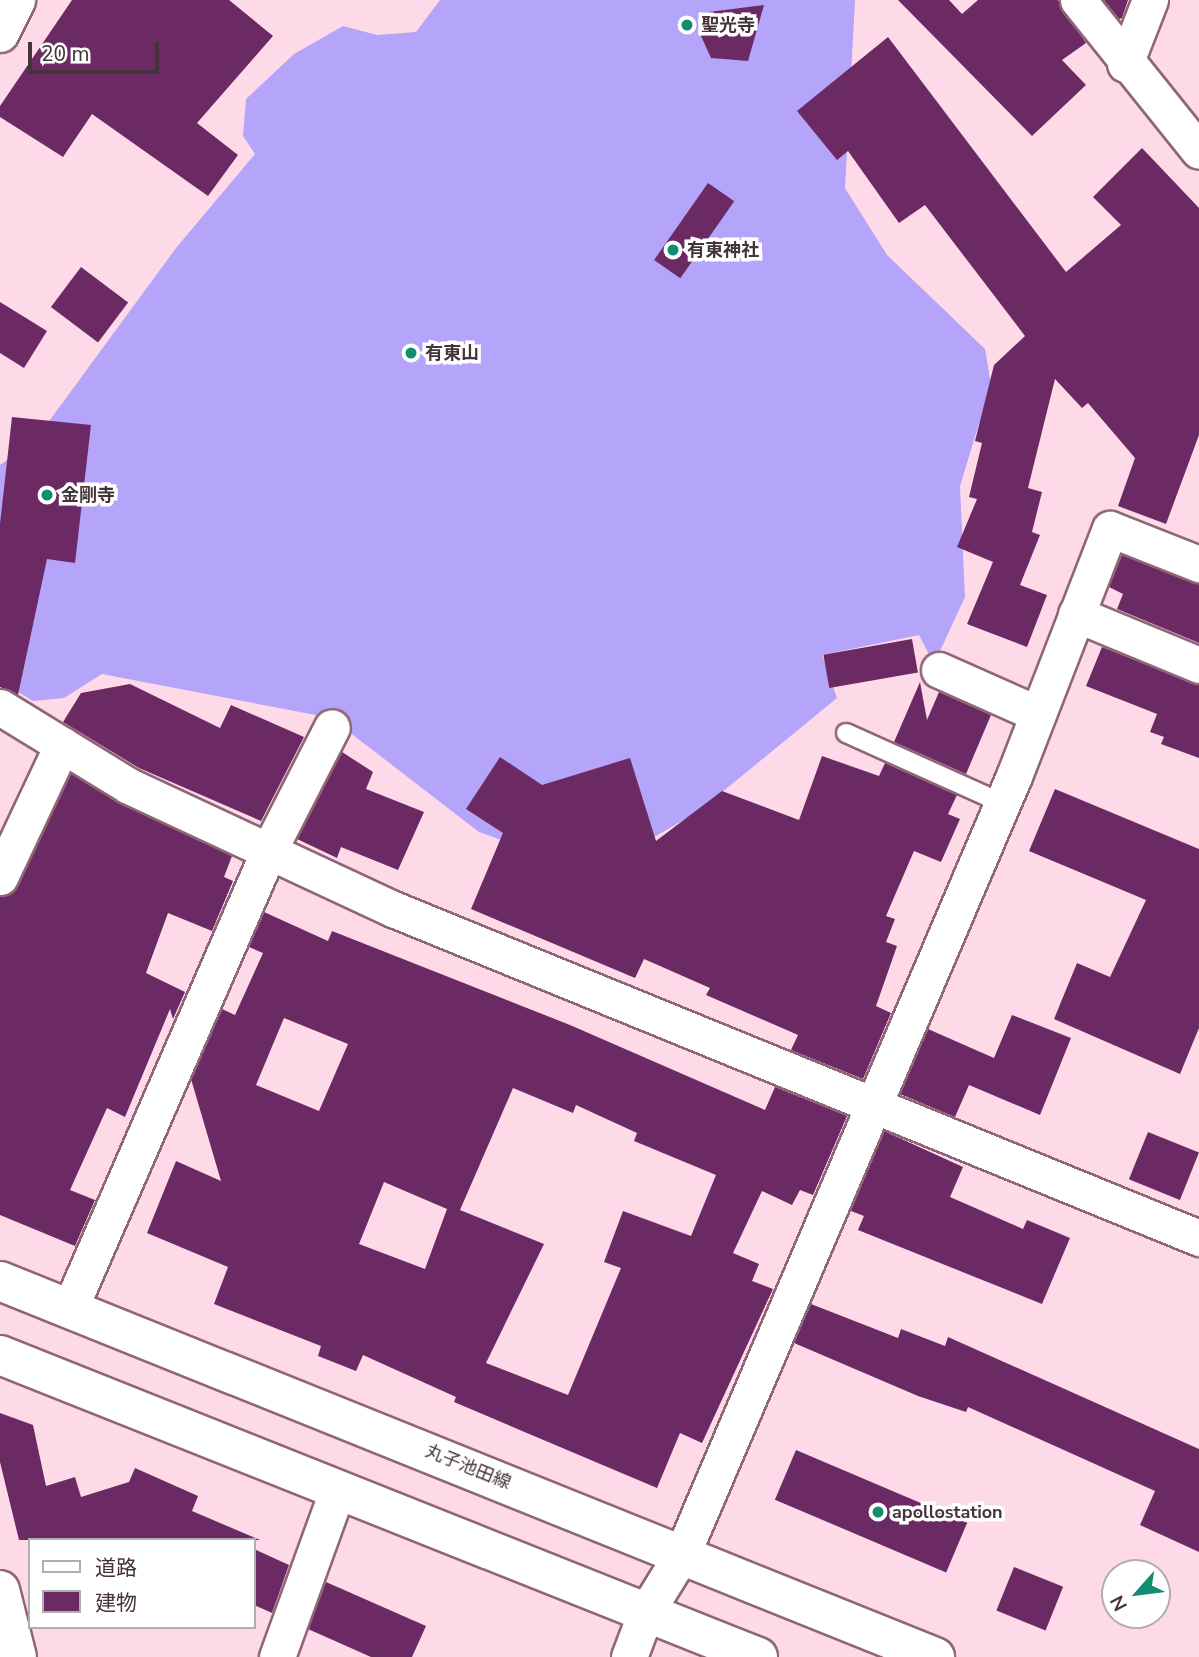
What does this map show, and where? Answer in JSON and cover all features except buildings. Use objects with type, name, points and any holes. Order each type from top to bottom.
[{"type":"street","points":[[1078,0],[1125,64],[1199,151]]},
{"type":"street","points":[[1125,64],[1150,0]]},
{"type":"street","points":[[629,1657],[646,1612],[682,1552],[1002,803],[1110,529],[1199,564]]},
{"type":"street","points":[[1076,614],[1199,665]]},
{"type":"street","points":[[939,670],[1038,714]]},
{"type":"street","points":[[0,707],[129,786],[393,909],[1199,1238]]},
{"type":"street","points":[[70,1308],[268,852],[332,727]]},
{"type":"street","points":[[0,877],[62,745]]},
{"type":"street","name":"丸子池田線","points":[[0,1281],[682,1552],[935,1657]]},
{"type":"street","points":[[0,1354],[337,1491],[758,1657]]},
{"type":"street","points":[[277,1657],[337,1491]]},
{"type":"street","points":[[0,1590],[17,1657]]},
{"type":"lane","points":[[846,733],[1002,803]]},
{"type":"shaded area","points":[[440,0],[855,0],[845,188],[887,255],[985,349],[991,384],[960,486],[965,597],[934,664],[919,635],[822,655],[837,698],[699,811],[637,847],[555,859],[479,832],[331,718],[102,674],[64,698],[33,701],[0,681],[0,465],[36,439],[176,248],[255,154],[243,136],[246,99],[294,54],[343,26],[377,35],[416,32]]},
{"type":"place","name":"聖光寺","points":[[687,25]]},
{"type":"place","name":"有東神社","points":[[673,250]]},
{"type":"place","name":"有東山","points":[[411,353]]},
{"type":"place","name":"金剛寺","points":[[47,495]]},
{"type":"place","name":"apollostation","points":[[878,1512]]}]
